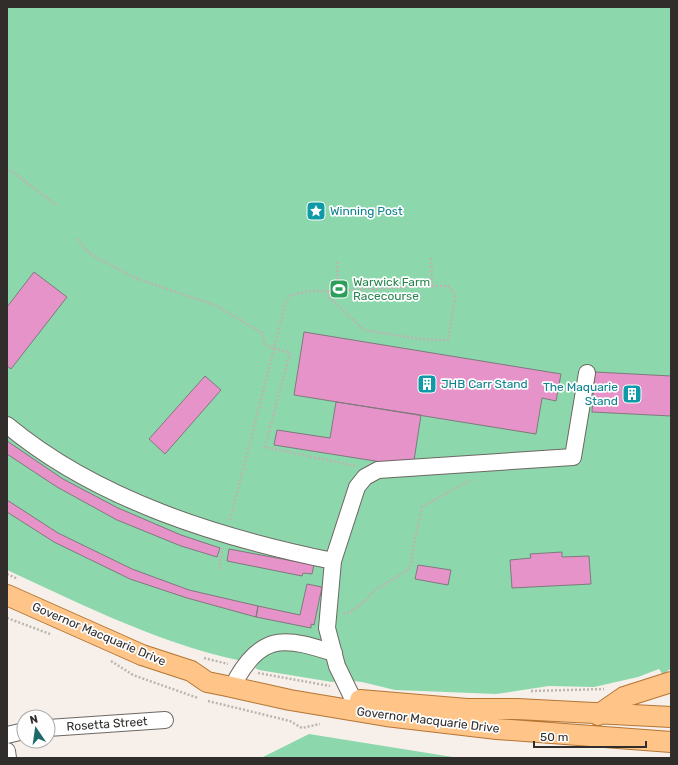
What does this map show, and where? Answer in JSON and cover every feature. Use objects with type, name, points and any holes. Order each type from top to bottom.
[{"type":"main road","name":"Governor Macquarie Drive","points":[[7,595],[142,655],[191,672],[207,682],[290,700],[386,716],[497,729],[671,742]]},
{"type":"main road","name":"Governor Macquarie Drive","points":[[191,672],[209,672],[353,699],[467,709],[517,709],[598,715],[671,717]]},
{"type":"main road","points":[[598,715],[624,697],[671,682]]},
{"type":"street","points":[[353,699],[337,666],[327,628],[333,561],[357,487],[365,477],[378,470],[573,457],[587,374]]},
{"type":"street","points":[[7,425],[32,446],[92,481],[142,504],[207,530],[285,552],[333,561]]},
{"type":"street","points":[[238,678],[255,652],[275,642],[301,643],[334,653]]},
{"type":"street","name":"Rosetta Street","points":[[56,727],[165,720]]},
{"type":"street","points":[[7,751],[8,758]]},
{"type":"path","points":[[7,168],[58,206]]},
{"type":"path","points":[[77,238],[90,254],[135,278],[217,306],[262,333],[265,345],[290,354],[265,447],[378,470]]},
{"type":"path","points":[[431,258],[432,286]]},
{"type":"path","points":[[337,262],[338,290]]},
{"type":"path","points":[[228,527],[286,302],[291,295],[310,291],[448,286],[454,292],[455,299],[448,340],[420,339],[364,330],[329,297],[328,291]]},
{"type":"path","points":[[329,615],[349,613],[367,600],[373,591],[408,570],[412,563],[413,549],[422,507],[462,486],[484,471],[488,463]]},
{"type":"path","points":[[219,569],[223,545]]},
{"type":"green space","name":"Warwick Farm Racecourse","points":[[7,7],[671,7],[670,669],[663,675],[659,669],[638,677],[594,687],[549,686],[496,694],[395,690],[362,682],[335,679],[334,682],[332,682],[259,670],[255,668],[258,664],[225,657],[161,637],[99,612],[7,570]]},
{"type":"green space","points":[[309,734],[459,758],[261,758]]},
{"type":"building","points":[[34,272],[67,297],[11,369],[7,366],[7,307]]},
{"type":"building","name":"JHB Carr Stand","points":[[304,332],[561,374],[556,401],[542,398],[536,434],[294,395]]},
{"type":"building","name":"The Maquarie Stand","points":[[595,372],[671,376],[671,416],[592,412]]},
{"type":"building","points":[[205,376],[221,390],[165,454],[149,439]]},
{"type":"building","points":[[336,402],[421,415],[413,467],[274,445],[277,430],[330,438]]},
{"type":"building","points":[[7,441],[63,479],[118,508],[181,535],[220,548],[217,557],[181,546],[117,520],[57,487],[7,454]]},
{"type":"building","points":[[7,500],[58,533],[132,569],[189,590],[258,606],[256,617],[187,598],[130,579],[54,542],[7,512]]},
{"type":"building","points":[[229,549],[314,565],[312,574],[303,573],[302,576],[227,561]]},
{"type":"building","points":[[562,552],[562,557],[589,556],[591,584],[512,588],[510,560],[531,558],[530,554]]},
{"type":"building","points":[[418,565],[451,570],[448,585],[415,579]]},
{"type":"building","points":[[307,584],[322,587],[314,625],[311,624],[311,628],[256,617],[258,606],[300,615]]},
{"type":"place","name":"Winning Post","points":[[316,211]]},
{"type":"place","name":"Warwick Farm Racecourse","points":[[339,289]]},
{"type":"place","name":"JHB Carr Stand","points":[[427,384]]},
{"type":"place","name":"The Maquarie Stand","points":[[632,394]]}]
